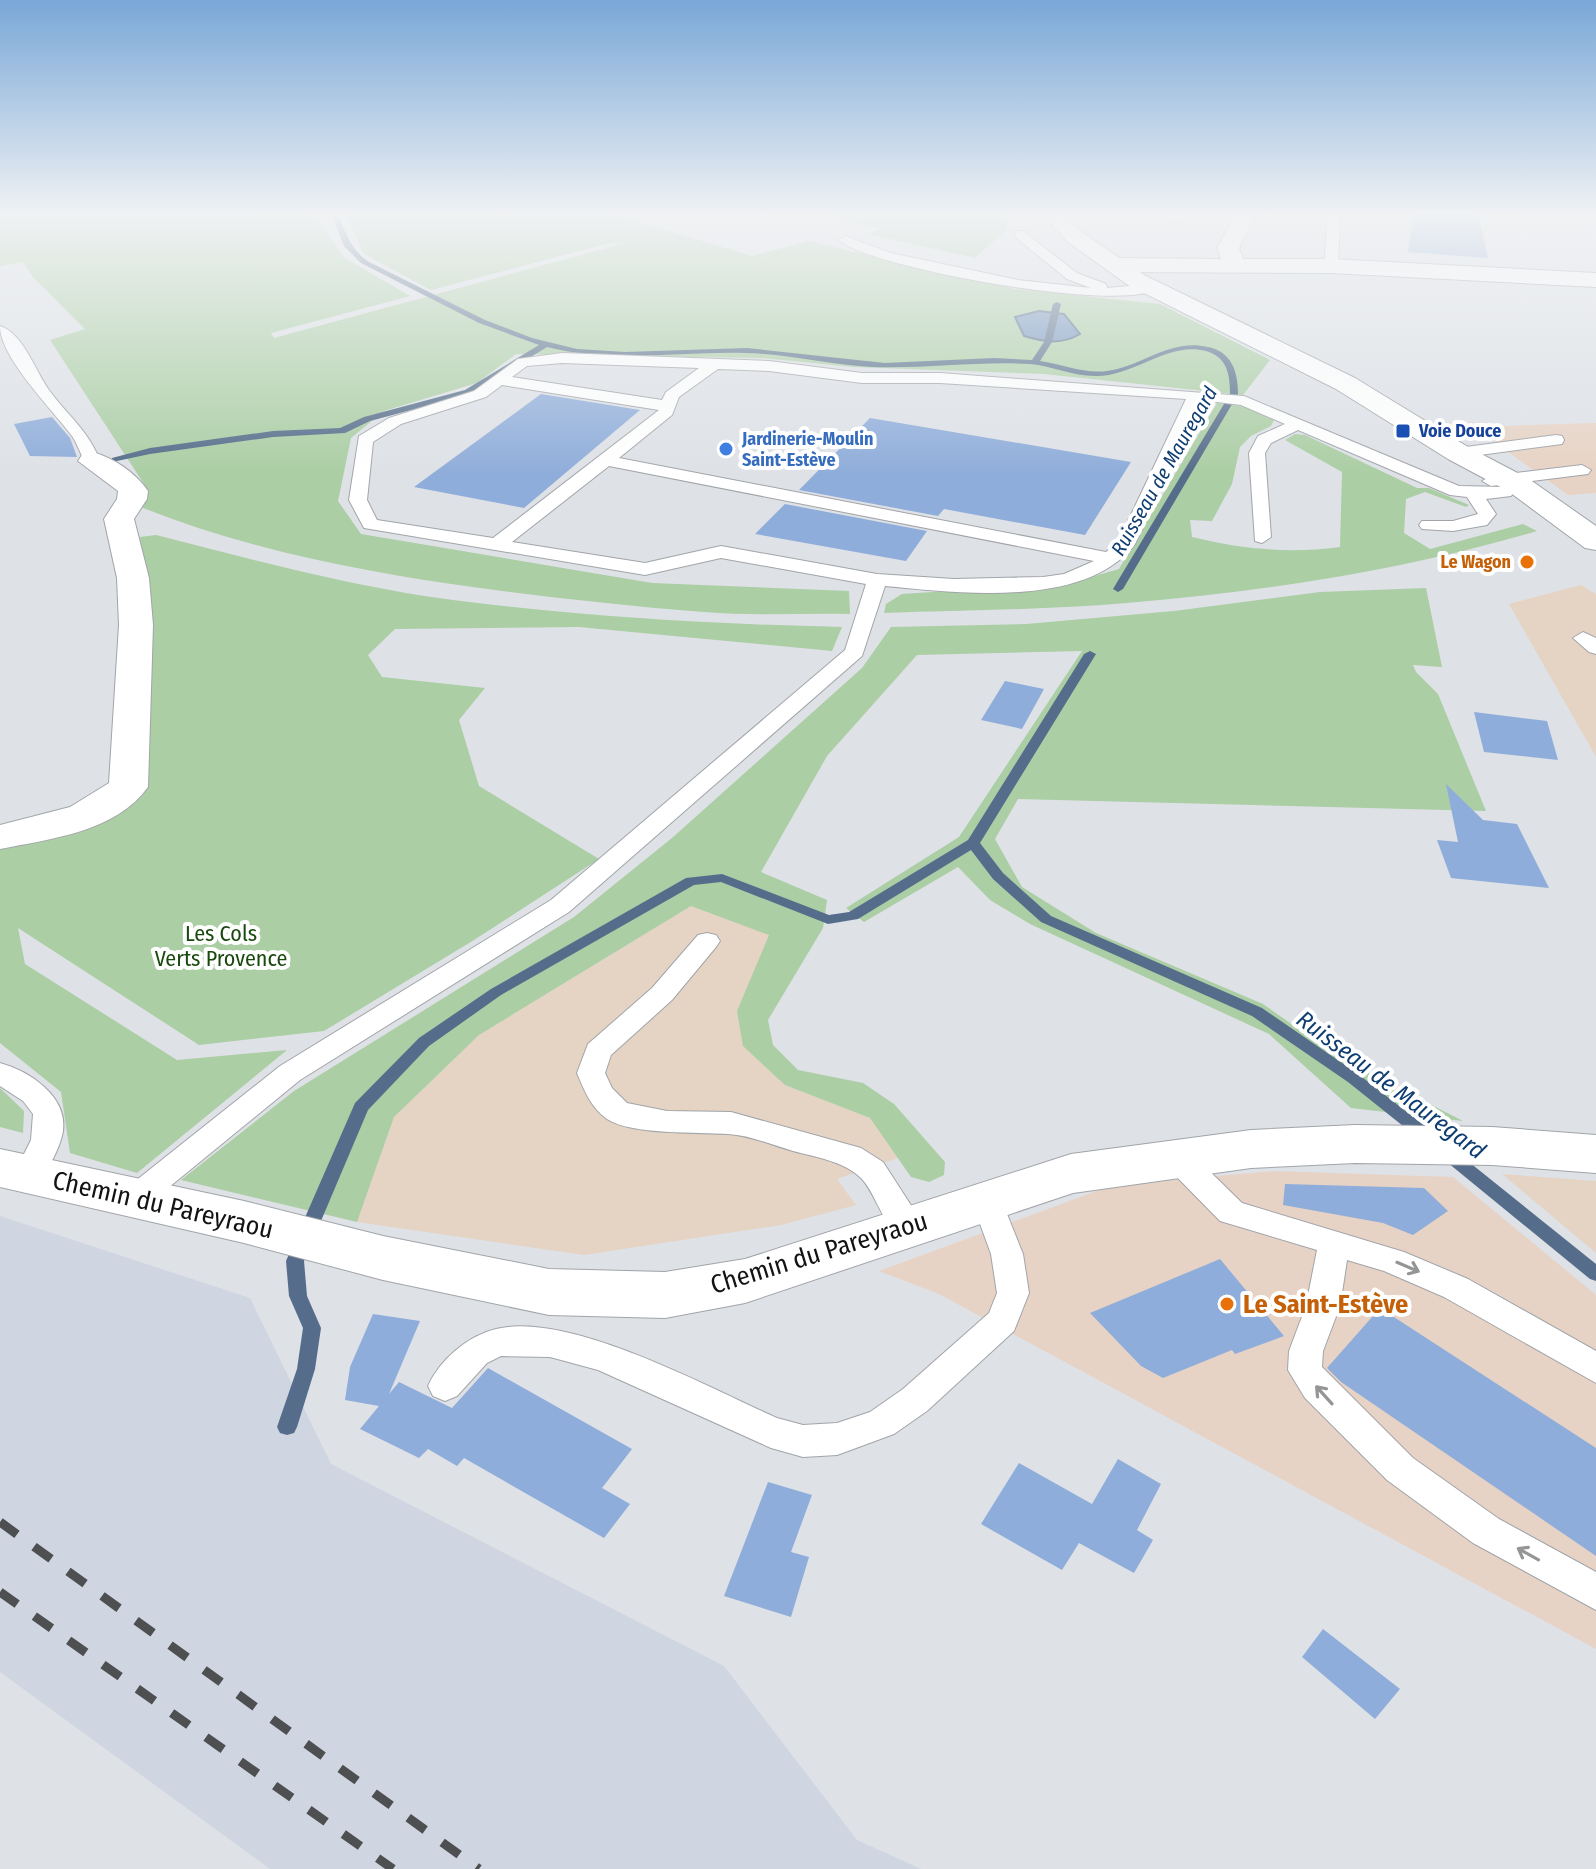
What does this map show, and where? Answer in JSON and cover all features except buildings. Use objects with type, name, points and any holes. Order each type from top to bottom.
[{"type":"street","points":[[1164,300],[1308,363],[1381,403],[1458,453],[1494,486],[1596,557]]},
{"type":"street","points":[[0,837],[53,826],[92,813],[128,787],[136,625],[133,578],[119,519],[132,499],[133,491],[127,482],[92,461]]},
{"type":"street","points":[[1494,486],[1596,541]]},
{"type":"street","name":"Chemin du Pareyraou","points":[[14,1171],[244,1222],[383,1258],[549,1292],[665,1295],[745,1281],[1071,1174],[1251,1149],[1355,1144],[1492,1146],[1588,1160]]},
{"type":"lane","points":[[0,330],[13,341],[44,396],[87,442],[92,461]]},
{"type":"lane","points":[[1196,395],[1126,544],[1112,559],[1086,574],[1048,582],[957,586],[877,580],[721,552],[645,569],[370,524],[358,500],[365,440],[395,421],[480,394],[523,362],[562,358],[769,366],[862,378],[956,379],[1196,395],[1218,397],[1244,401],[1300,423],[1435,484],[1494,486],[1582,470]]},
{"type":"lane","points":[[497,544],[666,412],[672,395],[713,365]]},
{"type":"lane","points":[[499,380],[667,406]]},
{"type":"lane","points":[[1262,537],[1257,453],[1264,440],[1300,423]]},
{"type":"lane","points":[[1458,453],[1556,440]]},
{"type":"lane","points":[[606,460],[1112,559]]},
{"type":"lane","points":[[1428,525],[1453,526],[1481,521],[1487,514],[1494,486]]},
{"type":"lane","points":[[135,1198],[290,1073],[560,906],[855,652],[877,580]]},
{"type":"lane","points":[[707,941],[662,994],[598,1051],[591,1073],[600,1094],[618,1112],[667,1122],[731,1123],[850,1156],[872,1170],[909,1227]]},
{"type":"lane","points":[[0,1073],[42,1100],[51,1125],[45,1147],[14,1171]]},
{"type":"lane","points":[[1178,1159],[1231,1212],[1393,1261],[1456,1288],[1596,1368]]},
{"type":"lane","points":[[445,1386],[475,1353],[498,1342],[550,1343],[605,1357],[771,1432],[803,1441],[837,1439],[882,1423],[915,1400],[1002,1321],[1013,1293],[1007,1254],[988,1202]]},
{"type":"lane","points":[[1334,1242],[1323,1306],[1306,1351],[1305,1370],[1317,1388],[1400,1469],[1486,1531],[1596,1592]]},
{"type":"shaded area","points":[[1467,422],[1503,426],[1596,423],[1596,493],[1568,495]]},
{"type":"shaded area","points":[[1581,585],[1596,594],[1596,757],[1509,604]]},
{"type":"shaded area","points":[[691,906],[770,935],[737,1011],[785,1085],[870,1118],[898,1158],[837,1179],[856,1205],[781,1225],[584,1255],[357,1222],[394,1117],[479,1035]]},
{"type":"shaded area","points":[[1275,1171],[1453,1177],[1596,1295],[1596,1649],[939,1294],[879,1271],[1113,1185]]},
{"type":"shaded area","points":[[1502,1174],[1596,1181],[1596,1253]]},
{"type":"shaded area","points":[[0,1216],[250,1298],[331,1464],[724,1666],[857,1840],[921,1869],[270,1869],[0,1672]]},
{"type":"green space","points":[[56,300],[394,300],[271,333],[274,338],[414,300],[1123,300],[1160,304],[1270,360],[1243,395],[1044,374],[853,367],[761,358],[516,354],[477,383],[384,411],[351,438],[338,501],[361,534],[652,583],[849,591],[850,614],[759,614],[564,598],[436,582],[349,567],[221,535],[138,506],[146,487],[50,340],[85,329]]},
{"type":"green space","points":[[1217,403],[1262,411],[1274,420],[1271,426],[1251,436],[1240,447],[1232,484],[1212,521],[1190,520],[1192,537],[1265,549],[1340,547],[1342,472],[1285,440],[1295,434],[1305,435],[1417,488],[1429,488],[1469,505],[1466,507],[1425,492],[1406,499],[1404,533],[1430,549],[1523,524],[1537,531],[1385,568],[1230,593],[1096,605],[884,613],[886,604],[902,594],[1070,583],[1119,569]]},
{"type":"green space","name":"Les Cols Verts Provence","points":[[156,535],[341,580],[453,600],[648,619],[842,627],[832,651],[579,627],[395,629],[368,655],[382,677],[485,688],[459,720],[479,786],[599,859],[324,1031],[199,1045],[18,928],[25,964],[177,1060],[287,1050],[137,1173],[70,1153],[61,1092],[0,1043],[0,841],[113,812],[151,621],[140,537]]},
{"type":"green space","points":[[1426,588],[1442,667],[1413,665],[1438,694],[1486,811],[1018,799],[995,839],[1022,887],[1096,933],[1263,1004],[1341,1059],[1463,1121],[1351,1108],[1269,1034],[1030,924],[990,900],[958,867],[864,922],[846,908],[959,837],[1082,651],[917,655],[827,756],[761,872],[827,900],[823,928],[768,1020],[773,1045],[798,1070],[863,1083],[894,1104],[945,1162],[944,1175],[929,1182],[911,1177],[870,1118],[785,1085],[743,1046],[737,1011],[769,935],[691,906],[479,1035],[394,1117],[357,1222],[181,1180],[294,1091],[574,917],[672,838],[862,668],[891,627],[1026,624],[1174,611],[1320,592]]},
{"type":"green space","points":[[0,1088],[24,1111],[23,1133],[0,1127]]},
{"type":"water","points":[[1039,311],[1064,314],[1080,334],[1053,341],[1024,336],[1015,317]]},
{"type":"waterway","name":"Ruisseau de Mauregard","points":[[439,300],[505,331],[546,344]]},
{"type":"waterway","points":[[1035,362],[1048,342],[1057,304]]},
{"type":"waterway","points":[[115,460],[150,451],[273,434],[342,431],[367,419],[468,392],[546,344]]},
{"type":"waterway","name":"Ruisseau de Mauregard","points":[[546,344],[577,351],[625,354],[771,352],[856,364],[1012,361],[1096,374],[1125,369],[1182,348],[1211,350],[1228,362],[1234,394],[1118,589]]},
{"type":"waterway","name":"Ruisseau de Mauregard","points":[[973,843],[1090,654]]},
{"type":"waterway","points":[[287,1427],[306,1369],[312,1328],[298,1296],[295,1261],[361,1107],[424,1042],[496,992],[691,881],[722,878],[828,920],[853,916],[973,843]]},
{"type":"waterway","name":"Ruisseau de Mauregard","points":[[973,843],[998,876],[1046,919],[1257,1012],[1353,1078],[1429,1138]]},
{"type":"waterway","name":"Ruisseau de Mauregard","points":[[1448,1154],[1596,1274]]},
{"type":"railway","points":[[0,1522],[479,1869]]},
{"type":"railway","points":[[0,1592],[393,1869]]},
{"type":"place","name":"Voie Douce","points":[[1403,431]]},
{"type":"place","name":"Jardinerie-Moulin Saint-Estève","points":[[726,449]]},
{"type":"place","name":"Le Wagon","points":[[1527,562]]},
{"type":"place","name":"Le Saint-Estève","points":[[1227,1304]]}]
